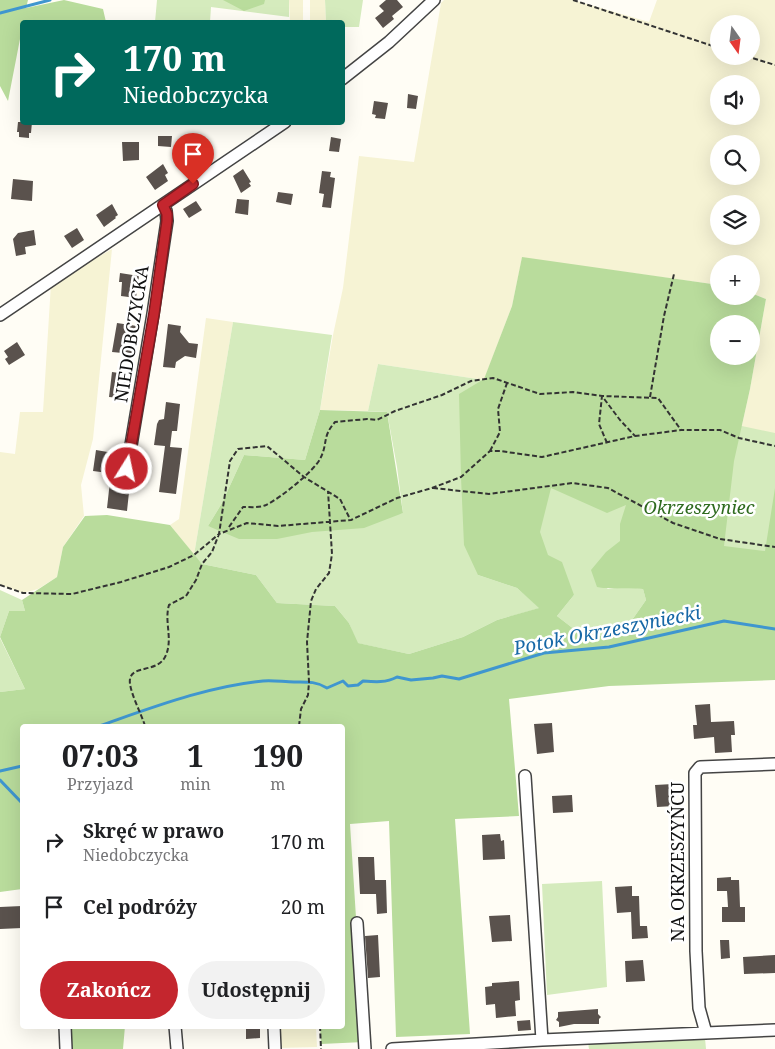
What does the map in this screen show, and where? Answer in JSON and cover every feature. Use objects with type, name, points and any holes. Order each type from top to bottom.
[{"type":"street","points":[[345,77],[389,42],[434,0]]},
{"type":"street","points":[[0,315],[280,125]]},
{"type":"street","name":"NIEDOBCZYCKA","points":[[127,469],[154,314],[166,230],[167,214],[163,205]]},
{"type":"street","name":"NA OKRZESZYŃCU","points":[[706,1033],[699,1008],[696,951],[695,773],[700,767],[775,764]]},
{"type":"street","points":[[525,776],[542,1040]]},
{"type":"street","points":[[357,923],[365,1049]]},
{"type":"street","points":[[65,1029],[66,1049]]},
{"type":"street","points":[[176,1029],[177,1049]]},
{"type":"street","points":[[274,1029],[275,1049]]},
{"type":"street","points":[[392,1049],[470,1047],[542,1040],[775,1030]]},
{"type":"path","points":[[572,0],[710,45]]},
{"type":"path","points":[[760,60],[775,65]]},
{"type":"path","points":[[650,397],[664,316],[674,274]]},
{"type":"path","points":[[228,529],[243,507],[264,506],[287,492],[304,477],[321,458],[327,432],[335,422],[377,420],[395,411],[442,396],[471,381],[493,378],[540,394],[573,392],[602,396],[658,398],[681,430]]},
{"type":"path","points":[[0,585],[23,593],[72,594],[121,582],[169,567],[194,555],[218,534],[247,523],[278,526],[351,520],[397,498],[461,477],[490,451],[500,432],[498,409],[507,383]]},
{"type":"path","points":[[602,396],[635,436]]},
{"type":"path","points":[[602,396],[599,424],[607,443]]},
{"type":"path","points":[[490,451],[542,457],[635,436],[681,430],[720,430],[739,438],[775,446]]},
{"type":"path","points":[[144,724],[129,681],[131,675],[139,670],[156,667],[166,658],[170,643],[166,615],[169,606],[186,596],[196,580],[202,564],[212,552],[218,534],[230,461],[238,449],[267,446],[304,477],[340,499],[351,520]]},
{"type":"path","points":[[432,488],[489,494],[572,483],[608,488],[673,524],[720,539],[775,547]]},
{"type":"path","points":[[299,724],[301,709],[308,695],[310,682],[307,642],[311,601],[316,589],[329,573],[332,554],[328,491]]},
{"type":"path","points":[[320,1029],[321,1049]]},
{"type":"shaded area","points":[[289,0],[303,0],[303,20],[290,20]]},
{"type":"shaded area","points":[[310,0],[325,0],[326,20],[310,20]]},
{"type":"shaded area","points":[[444,0],[573,0],[649,22],[657,0],[775,0],[775,488],[734,461],[754,365],[760,365],[760,333],[766,299],[760,297],[760,255],[710,255],[710,284],[522,258],[512,306],[484,380],[378,364],[368,411],[320,410],[343,288],[359,156],[414,162],[441,3]]},
{"type":"shaded area","points":[[112,249],[93,439],[81,485],[84,516],[63,547],[57,577],[38,589],[23,593],[0,585],[0,452],[15,454],[20,412],[43,412],[51,284]]},
{"type":"shaded area","points":[[206,318],[233,322],[194,555],[170,525],[179,519]]},
{"type":"shaded area","points":[[278,1029],[316,1029],[317,1047],[279,1048]]},
{"type":"green space","points":[[0,0],[28,0],[26,8],[64,0],[103,9],[106,20],[20,20],[20,39],[8,101],[0,86]]},
{"type":"green space","points":[[157,0],[289,0],[289,17],[211,7],[210,20],[155,20]]},
{"type":"green space","points":[[223,0],[265,0],[264,4],[244,11]]},
{"type":"green space","points":[[325,0],[363,0],[359,27],[345,27],[345,20],[326,20]]},
{"type":"green space","points":[[522,257],[710,284],[710,305],[760,305],[760,297],[766,299],[760,333],[760,315],[710,315],[710,365],[754,365],[734,461],[724,546],[765,551],[775,488],[775,680],[609,686],[509,699],[519,816],[455,819],[470,1034],[396,1037],[389,821],[350,824],[364,1042],[321,1044],[320,1029],[345,1029],[345,724],[20,724],[20,889],[0,892],[0,692],[25,689],[0,637],[9,611],[25,611],[22,600],[57,577],[63,547],[85,516],[107,515],[170,525],[202,564],[256,575],[277,603],[335,606],[349,623],[358,643],[409,654],[463,637],[497,620],[539,608],[517,588],[478,575],[464,545],[459,394],[484,379],[512,306]],"holes":[[[551,488],[607,513],[626,505],[620,524],[620,541],[606,552],[591,570],[597,587],[643,589],[646,600],[632,620],[603,636],[579,633],[557,616],[574,595],[562,562],[548,555],[540,532]]]},
{"type":"green space","points":[[233,322],[332,335],[320,410],[305,460],[244,455],[222,503],[208,526],[273,539],[403,513],[387,412],[368,411],[378,364],[484,380],[478,575],[517,588],[540,608],[497,620],[463,637],[409,654],[357,643],[349,623],[335,606],[277,603],[256,575],[202,564],[194,555]]},
{"type":"green space","points":[[320,410],[387,412],[403,513],[364,528],[312,532],[277,539],[239,539],[208,526],[222,503],[244,455],[305,460]]},
{"type":"green space","name":"Okrzeszyniec","points":[[709,419],[775,433],[775,585],[612,583],[607,589],[628,587],[643,589],[646,600],[632,620],[603,636],[579,633],[557,616],[574,595],[516,579],[519,477]]},
{"type":"green space","points":[[0,590],[22,600],[25,611],[9,611],[0,637]]},
{"type":"green space","points":[[0,638],[25,689],[0,692]]},
{"type":"green space","points":[[602,881],[607,987],[547,995],[542,884]]},
{"type":"green space","points":[[71,1029],[125,1029],[123,1049],[71,1049]]},
{"type":"green space","points":[[705,1038],[706,1049],[589,1049],[588,1043]]},
{"type":"building","points":[[386,0],[397,0],[403,7],[392,16],[394,19],[383,28],[375,18],[384,11],[379,6]]},
{"type":"building","points":[[408,94],[418,96],[416,109],[407,108]]},
{"type":"building","points":[[374,101],[388,103],[385,119],[375,118],[376,115],[372,114]]},
{"type":"building","points":[[18,122],[20,122],[20,125],[32,125],[29,138],[19,137],[19,132],[17,132]]},
{"type":"building","points":[[158,136],[172,136],[171,147],[158,146]]},
{"type":"building","points":[[331,137],[341,139],[339,152],[329,151]]},
{"type":"building","points":[[122,142],[139,142],[139,160],[123,161]]},
{"type":"building","points":[[163,164],[168,173],[165,175],[168,181],[155,190],[146,177]]},
{"type":"building","points":[[243,169],[251,182],[249,183],[251,186],[241,193],[233,176]]},
{"type":"building","points":[[322,171],[331,172],[330,177],[335,178],[331,208],[322,207],[324,194],[319,193]]},
{"type":"building","points":[[13,179],[33,181],[32,201],[11,199]]},
{"type":"building","points":[[278,192],[293,194],[291,205],[276,202]]},
{"type":"building","points":[[237,199],[249,200],[248,215],[235,213]]},
{"type":"building","points":[[196,201],[202,210],[189,218],[183,209]]},
{"type":"building","points":[[112,204],[118,215],[104,227],[96,215]]},
{"type":"building","points":[[77,228],[84,240],[72,248],[64,236]]},
{"type":"building","points":[[34,230],[36,245],[25,247],[26,254],[16,256],[13,239],[18,233]]},
{"type":"building","points":[[120,273],[139,276],[136,298],[121,296],[122,282],[119,282]]},
{"type":"building","points":[[117,323],[137,326],[133,354],[112,352]]},
{"type":"building","points":[[168,324],[181,326],[180,332],[189,343],[198,344],[196,358],[185,356],[176,362],[175,368],[163,367]]},
{"type":"building","points":[[17,342],[25,355],[9,365],[5,359],[8,357],[4,351]]},
{"type":"building","points":[[112,372],[126,374],[125,388],[122,387],[121,398],[109,397]]},
{"type":"building","points":[[166,402],[180,404],[177,431],[172,431],[170,447],[182,448],[176,494],[159,492],[165,446],[154,445],[157,424],[159,420],[164,419]]},
{"type":"building","points":[[96,450],[119,454],[116,474],[93,471]]},
{"type":"building","points":[[110,481],[130,483],[127,511],[107,508]]},
{"type":"building","points":[[710,704],[711,722],[734,721],[735,735],[731,735],[732,752],[715,753],[714,737],[694,739],[693,725],[697,725],[695,705]]},
{"type":"building","points":[[552,723],[554,752],[537,754],[534,724]]},
{"type":"building","points":[[673,784],[674,806],[657,807],[655,785]]},
{"type":"building","points":[[572,795],[573,812],[553,813],[552,796]]},
{"type":"building","points":[[500,834],[501,841],[504,840],[505,859],[483,860],[482,835]]},
{"type":"building","points":[[358,857],[374,857],[375,880],[386,880],[387,913],[377,914],[376,894],[360,894]]},
{"type":"building","points":[[731,877],[731,880],[739,880],[740,907],[745,907],[745,922],[722,922],[722,907],[728,907],[727,891],[717,891],[717,878]]},
{"type":"building","points":[[632,886],[632,896],[639,896],[640,926],[647,926],[648,938],[632,939],[631,912],[617,913],[615,887]]},
{"type":"building","points":[[20,906],[20,928],[0,929],[0,907]]},
{"type":"building","points":[[510,915],[512,941],[492,942],[489,916]]},
{"type":"building","points":[[378,935],[380,977],[368,978],[365,936]]},
{"type":"building","points":[[720,940],[729,940],[730,958],[721,959]]},
{"type":"building","points":[[775,955],[775,973],[744,974],[743,957]]},
{"type":"building","points":[[643,960],[645,981],[626,982],[625,961]]},
{"type":"building","points":[[519,981],[520,1000],[515,1001],[516,1016],[496,1018],[495,1004],[486,1005],[485,987],[492,986],[492,983]]},
{"type":"building","points":[[598,1009],[598,1014],[601,1017],[599,1024],[574,1024],[559,1027],[559,1022],[556,1020],[558,1012]]},
{"type":"building","points":[[530,1020],[531,1030],[518,1031],[517,1021]]},
{"type":"building","points":[[246,1029],[260,1029],[260,1038],[246,1039]]},
{"type":"waterway","points":[[0,13],[50,0]]},
{"type":"waterway","name":"Potok Okrzeszyniecki","points":[[105,724],[180,699],[242,684],[267,681],[307,682],[319,684],[327,688],[343,681],[348,686],[358,685],[363,681],[385,681],[397,677],[411,680],[442,676],[459,679],[544,653],[609,647],[724,621],[775,629]]},
{"type":"waterway","name":"Potok Okrzeszyniecki","points":[[0,771],[20,766]]},
{"type":"waterway","points":[[0,780],[20,801]]},
{"type":"route","points":[[127,469],[154,314],[167,221],[167,214],[163,205],[193,184]]}]
